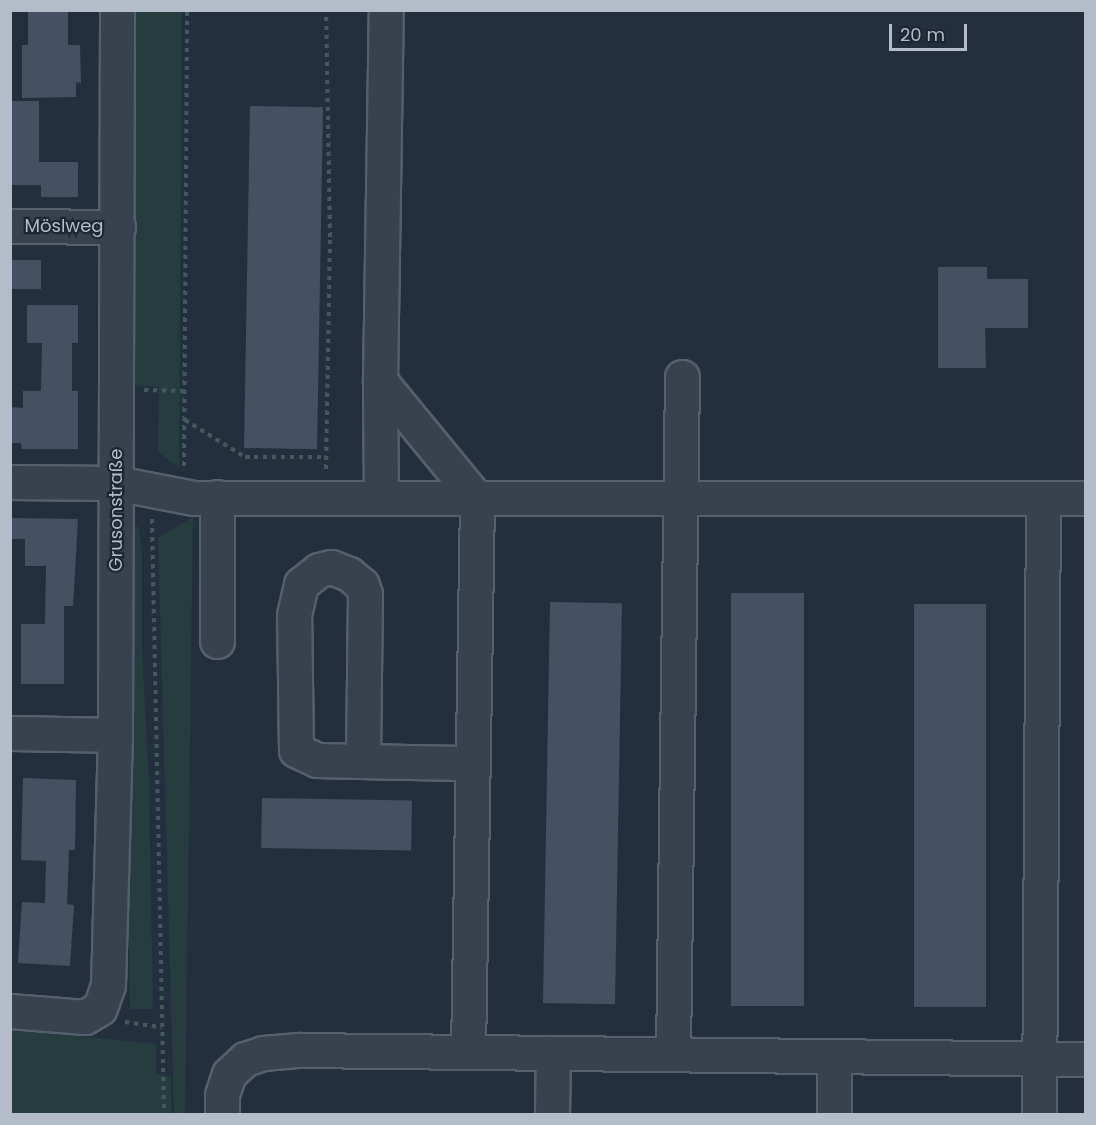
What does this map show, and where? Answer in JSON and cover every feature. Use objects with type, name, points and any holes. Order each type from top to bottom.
[{"type":"street","name":"Grusonstraße","points":[[10,1011],[85,1017],[100,1008],[108,985],[111,954],[115,735],[117,10]]},
{"type":"street","points":[[381,498],[380,381],[386,10]]},
{"type":"street","name":"Möslweg","points":[[10,226],[117,226]]},
{"type":"street","points":[[673,1054],[682,377]]},
{"type":"street","points":[[380,381],[477,499],[468,1052]]},
{"type":"street","points":[[10,482],[116,483],[194,498],[1086,498]]},
{"type":"street","points":[[217,497],[217,640]]},
{"type":"street","points":[[1040,1114],[1043,498]]},
{"type":"street","points":[[363,760],[365,594],[362,585],[349,574],[331,567],[319,570],[301,584],[294,615],[296,750],[317,760],[472,763]]},
{"type":"street","points":[[10,734],[115,735]]},
{"type":"street","points":[[222,1114],[222,1095],[229,1074],[245,1059],[263,1053],[299,1050],[1086,1059]]},
{"type":"street","points":[[552,1114],[553,1053]]},
{"type":"street","points":[[834,1056],[834,1114]]},
{"type":"path","points":[[164,1114],[162,939],[151,547],[153,490],[183,470],[187,10]]},
{"type":"path","points":[[325,498],[330,237],[326,10]]},
{"type":"path","points":[[116,390],[185,391]]},
{"type":"path","points":[[184,420],[245,458],[326,457]]},
{"type":"green space","points":[[136,11],[182,11],[179,468],[158,452],[159,387],[132,386]]},
{"type":"green space","points":[[193,517],[185,1114],[174,1114],[158,538]]},
{"type":"green space","points":[[133,527],[139,527],[142,553],[142,649],[149,782],[153,1009],[130,1009],[127,781]]},
{"type":"green space","points":[[11,1029],[156,1044],[156,1074],[171,1076],[171,1114],[11,1114]]},
{"type":"building","points":[[28,11],[68,11],[68,45],[80,45],[81,83],[76,82],[76,97],[22,98],[22,45],[28,45]]},
{"type":"building","points":[[12,101],[39,101],[39,162],[78,162],[78,197],[41,197],[41,185],[10,185]]},
{"type":"building","points":[[250,106],[323,107],[317,449],[244,448]]},
{"type":"building","points":[[12,260],[41,260],[41,289],[12,289]]},
{"type":"building","points":[[938,267],[987,267],[987,279],[1028,279],[1028,328],[985,328],[986,368],[938,368]]},
{"type":"building","points":[[27,305],[78,305],[78,343],[72,343],[72,391],[78,391],[78,449],[22,449],[21,443],[10,443],[10,407],[23,408],[23,391],[41,391],[42,343],[27,343]]},
{"type":"building","points":[[10,518],[78,519],[73,606],[64,606],[64,684],[21,684],[21,624],[45,624],[46,566],[25,566],[25,539],[10,539]]},
{"type":"building","points":[[731,593],[804,593],[804,1006],[731,1006]]},
{"type":"building","points":[[550,602],[622,603],[615,1004],[543,1003]]},
{"type":"building","points":[[914,604],[986,604],[986,1007],[914,1007]]},
{"type":"building","points":[[23,778],[76,780],[75,850],[69,850],[67,904],[74,905],[70,966],[18,963],[22,902],[45,903],[46,861],[21,860]]},
{"type":"building","points":[[262,798],[412,801],[411,851],[261,848]]}]
